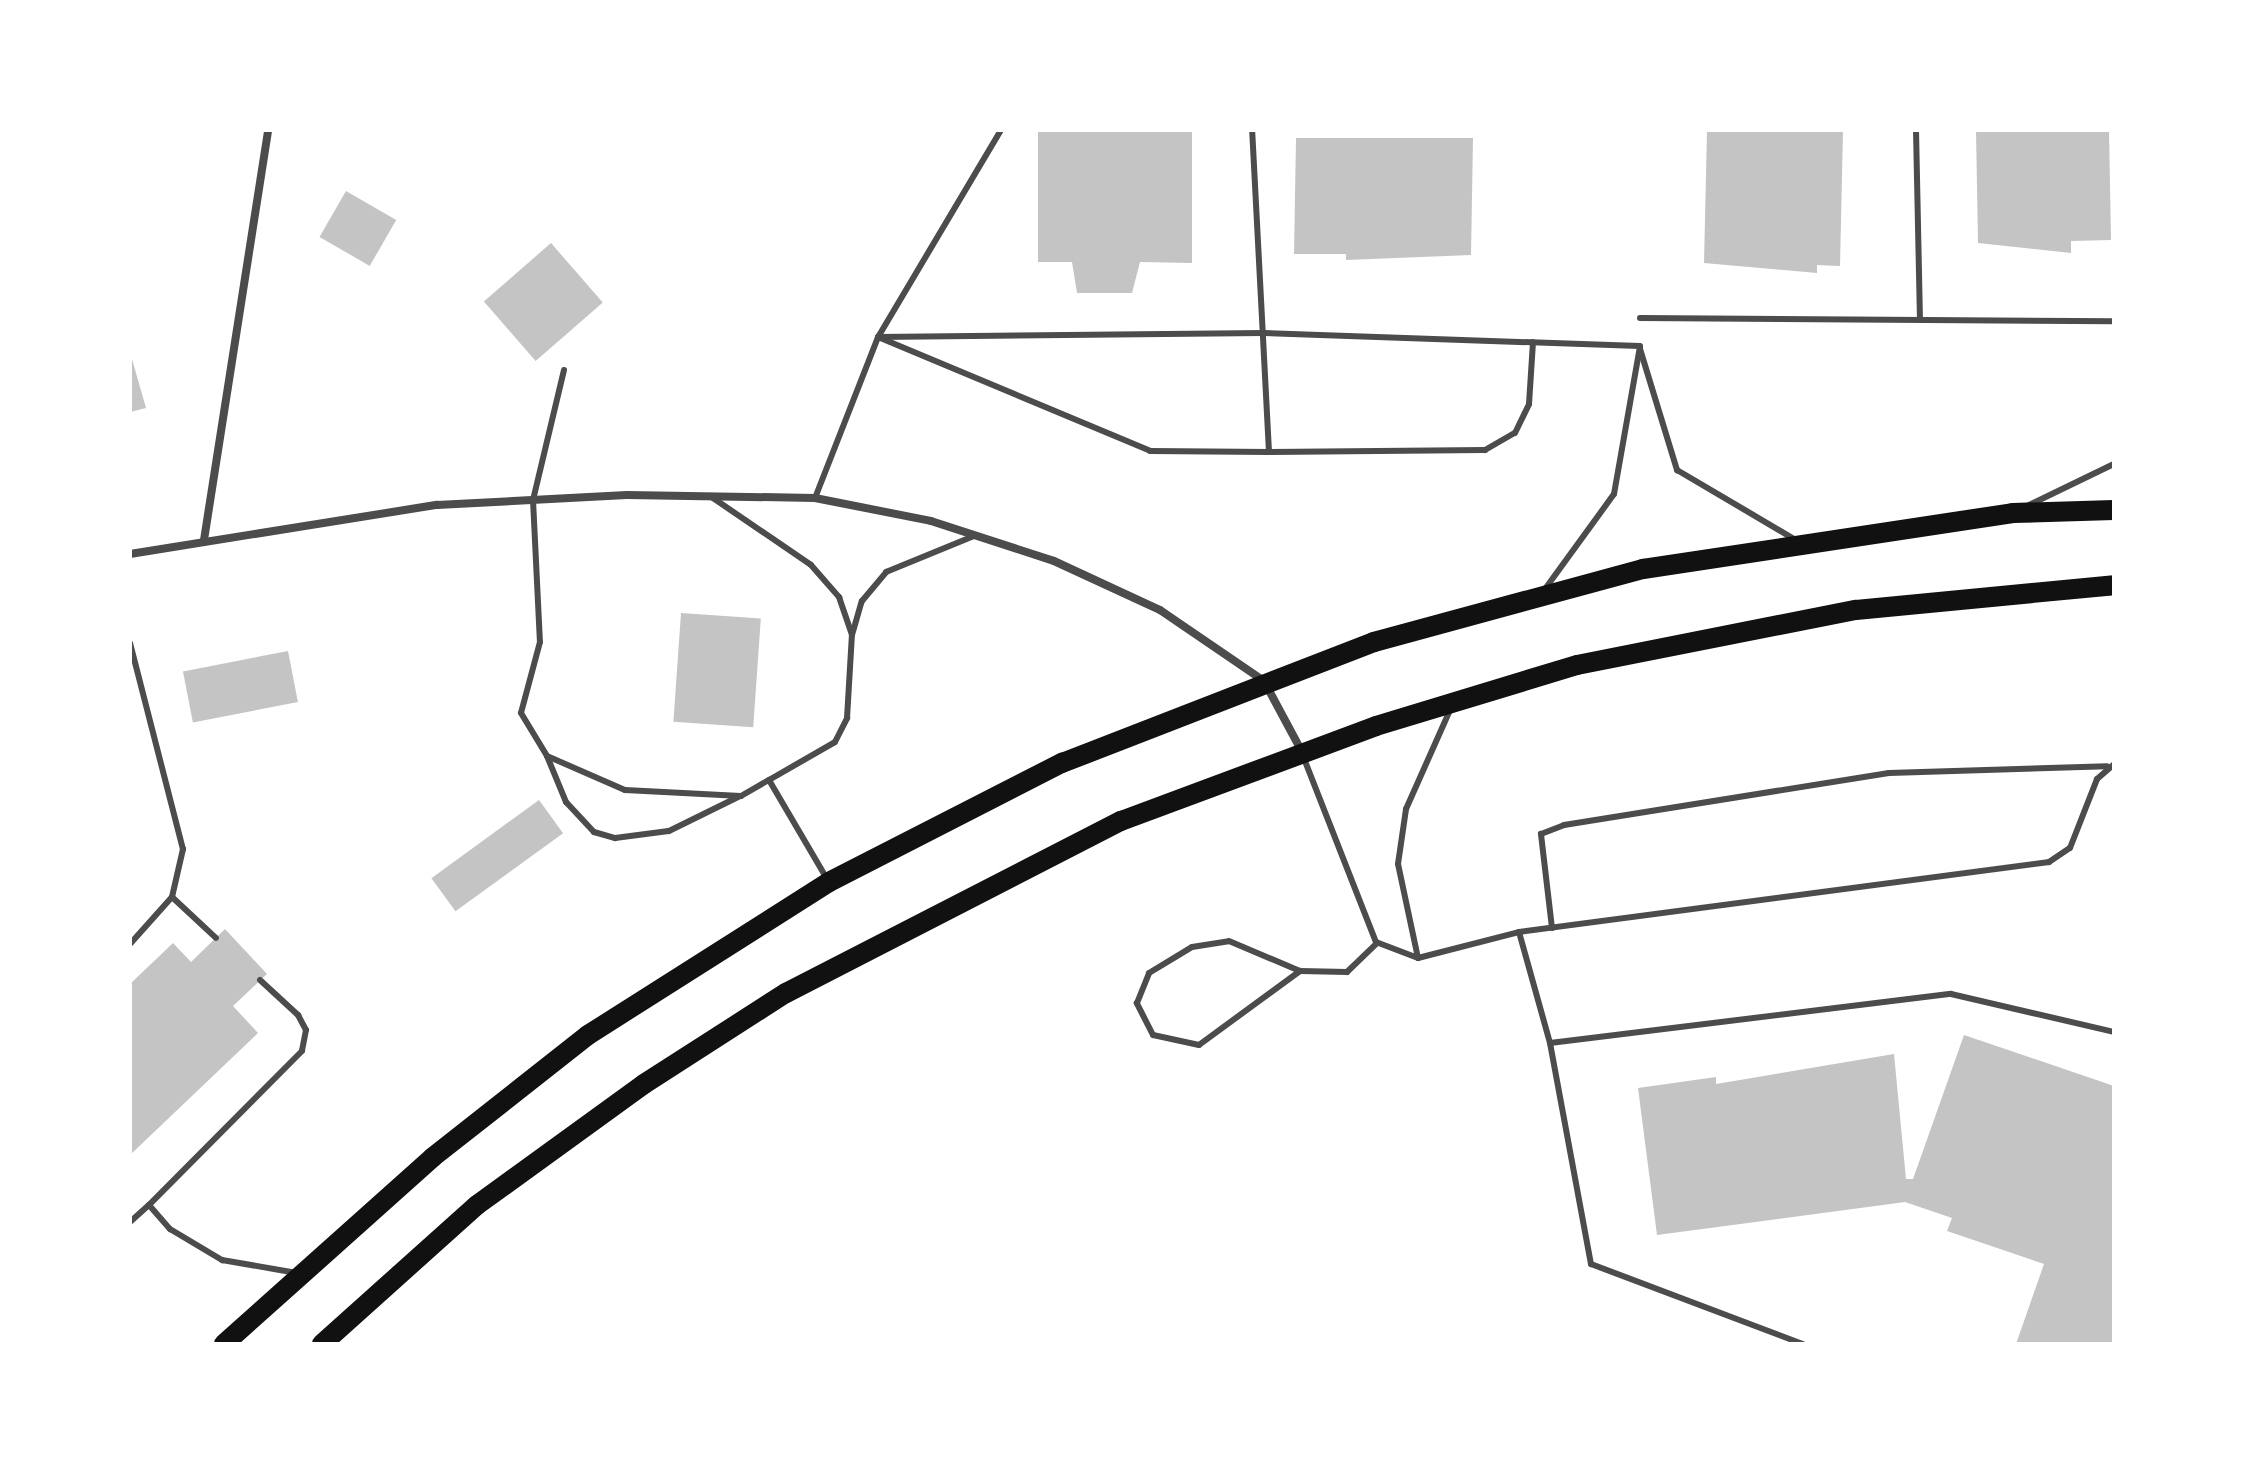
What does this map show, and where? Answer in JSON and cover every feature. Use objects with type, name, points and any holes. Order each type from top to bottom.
[{"type":"main road","points":[[224,1344],[301,1274],[588,1035],[829,882],[1049,769],[1264,681],[1540,595],[1799,542],[2013,513],[2114,510]]},
{"type":"main road","points":[[322,1344],[477,1205],[786,993],[1121,821],[1302,753],[1454,701],[1577,665],[1799,620],[2114,585]]},
{"type":"street","points":[[204,540],[268,130]]},
{"type":"street","points":[[130,554],[437,505],[710,496],[815,498],[976,535],[1160,610],[1264,681],[1302,753]]},
{"type":"lane","points":[[815,498],[878,337],[1001,130]]},
{"type":"lane","points":[[1252,130],[1269,452]]},
{"type":"lane","points":[[1916,130],[1920,320]]},
{"type":"lane","points":[[1640,318],[2114,321]]},
{"type":"lane","points":[[878,337],[1264,333],[1640,346]]},
{"type":"lane","points":[[878,337],[1150,451],[1269,452],[1485,450],[1515,433],[1529,404],[1533,342]]},
{"type":"lane","points":[[1640,346],[1677,470],[1799,542]]},
{"type":"lane","points":[[1540,595],[1614,494],[1640,346]]},
{"type":"lane","points":[[564,370],[533,500],[540,642],[521,713],[547,756],[566,802],[594,832],[615,838],[669,831],[741,796],[835,742],[847,718],[852,635],[862,601],[886,572],[976,535]]},
{"type":"lane","points":[[2013,513],[2114,464]]},
{"type":"lane","points":[[710,496],[811,565],[839,597],[852,635]]},
{"type":"lane","points":[[130,643],[183,849],[172,897],[130,944]]},
{"type":"lane","points":[[1418,958],[1398,864],[1406,809],[1454,701]]},
{"type":"lane","points":[[1302,753],[1377,943],[1418,958],[1519,932],[1552,928],[2049,862],[2070,848],[2110,765],[1889,773],[1564,825],[1541,834],[1552,928]]},
{"type":"lane","points":[[547,756],[625,790],[741,796]]},
{"type":"lane","points":[[769,780],[829,882]]},
{"type":"lane","points":[[172,897],[216,938]]},
{"type":"lane","points":[[1519,932],[1550,1043],[1591,1264],[1803,1344]]},
{"type":"lane","points":[[1300,971],[1199,1045],[1153,1035],[1137,1003],[1149,973],[1192,947],[1229,941],[1300,971],[1347,972],[1377,943]]},
{"type":"lane","points":[[130,1222],[302,1051],[302,1022],[260,980]]},
{"type":"lane","points":[[1550,1043],[1951,994],[2114,1032]]},
{"type":"lane","points":[[149,1205],[170,1229],[222,1260],[301,1274]]},
{"type":"building","points":[[1038,130],[1192,130],[1192,263],[1140,262],[1132,293],[1077,293],[1072,262],[1038,262]]},
{"type":"building","points":[[1707,130],[1843,130],[1840,266],[1817,265],[1817,273],[1704,263]]},
{"type":"building","points":[[1976,130],[2109,130],[2111,240],[2071,241],[2071,253],[1978,243]]},
{"type":"building","points":[[1296,138],[1473,138],[1471,255],[1346,260],[1346,254],[1294,254]]},
{"type":"building","points":[[346,191],[396,220],[370,266],[320,237]]},
{"type":"building","points":[[551,243],[603,303],[536,361],[484,301]]},
{"type":"building","points":[[130,352],[146,408],[130,412]]},
{"type":"building","points":[[681,613],[761,619],[753,727],[673,722]]},
{"type":"building","points":[[288,651],[298,702],[193,722],[183,671]]},
{"type":"building","points":[[539,800],[563,833],[455,911],[431,878]]},
{"type":"building","points":[[225,929],[267,974],[233,1006],[258,1033],[130,1155],[130,984],[173,943],[191,962]]},
{"type":"building","points":[[1964,1035],[2114,1086],[2114,1344],[2016,1344],[2044,1264],[1947,1231],[1952,1218],[1905,1202],[1657,1235],[1638,1088],[1716,1077],[1716,1084],[1894,1054],[1906,1179],[1913,1179]]}]
